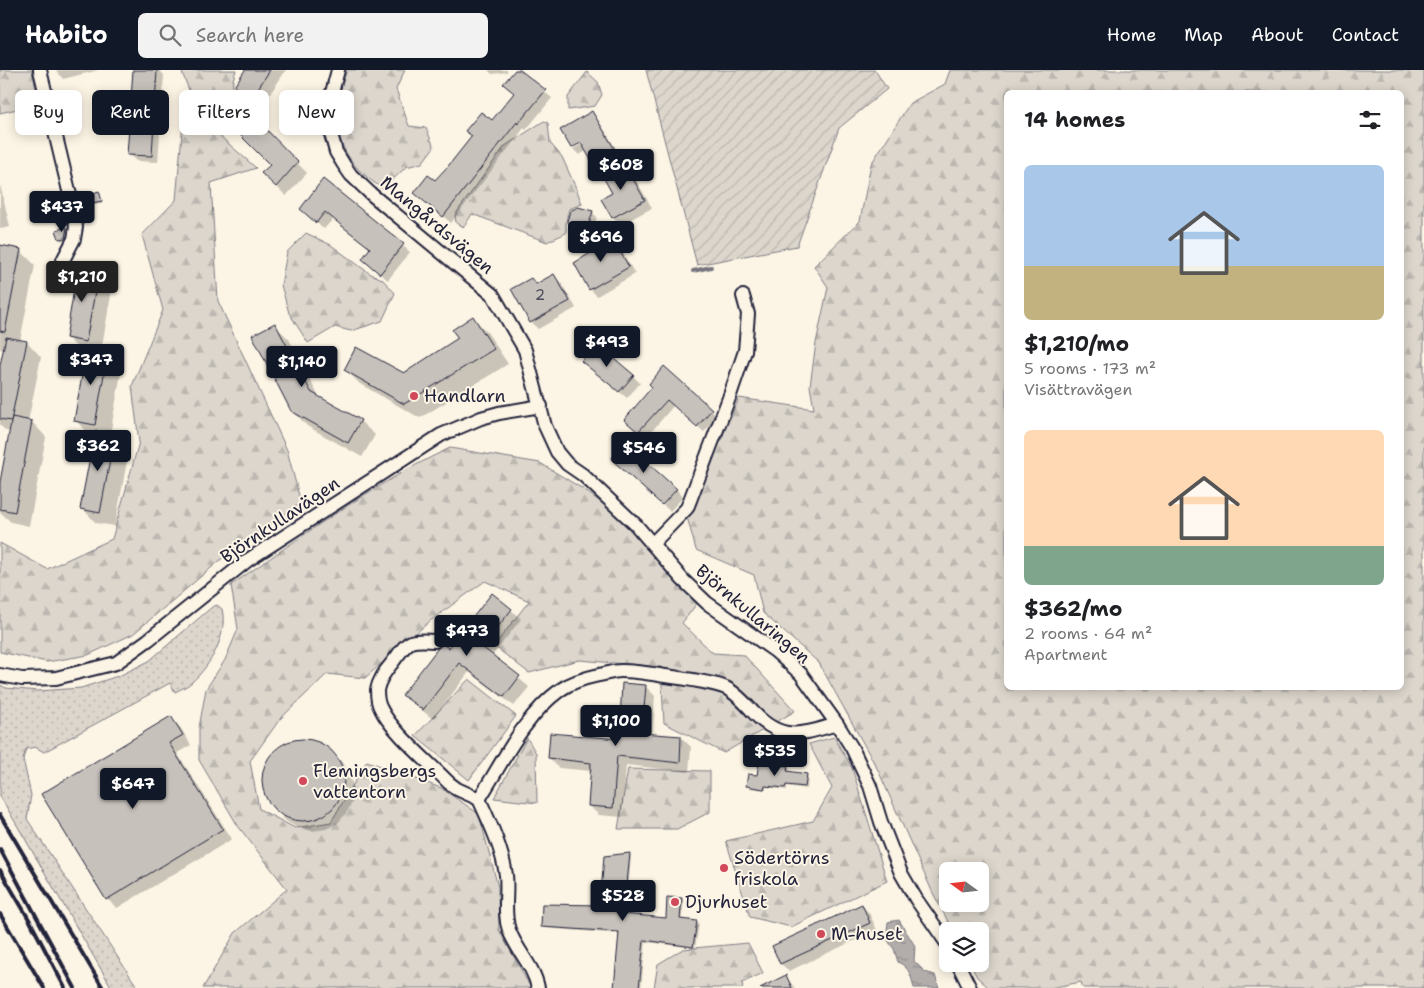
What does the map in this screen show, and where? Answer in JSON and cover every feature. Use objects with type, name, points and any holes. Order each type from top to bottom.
[{"type":"street","points":[[40,70],[70,194],[76,227],[74,238],[63,260]]},
{"type":"street","name":"Mangårdsvägen","points":[[338,70],[330,100],[329,118],[336,152],[351,175],[371,194],[493,295],[525,350],[540,406]]},
{"type":"street","points":[[652,544],[687,508],[729,398],[745,351],[748,314],[743,296]]},
{"type":"street","name":"Björnkullaringen","points":[[540,406],[545,426],[557,452],[567,464],[591,483],[636,525],[683,580],[707,603],[775,651],[801,674],[852,748],[868,780],[881,822],[901,873],[939,932]]},
{"type":"street","name":"Björnkullavägen","points":[[0,675],[22,679],[56,678],[116,663],[148,640],[248,560],[441,435],[480,418],[540,406]]},
{"type":"street","points":[[436,641],[414,640],[407,644],[382,677],[378,690],[378,701],[381,710],[399,733],[449,783],[456,789],[479,799],[494,833],[504,867],[508,928],[520,953],[534,973],[538,988]]},
{"type":"street","points":[[479,799],[509,749],[536,712],[561,690],[582,679],[609,673],[620,671],[639,673],[726,688],[744,702],[760,719],[785,733],[796,735],[837,724]]},
{"type":"street","points":[[962,972],[970,988]]},
{"type":"green space","points":[[0,70],[32,70],[36,90],[15,90],[15,110],[0,113]]},
{"type":"green space","points":[[181,70],[236,70],[232,90],[189,90]]},
{"type":"green space","points":[[347,70],[405,70],[396,89],[409,126],[426,128],[434,147],[422,163],[406,167],[383,189],[358,169],[342,145],[339,135],[354,135],[354,90],[341,90]]},
{"type":"green space","points":[[646,70],[875,70],[887,89],[839,128],[797,246],[697,265]]},
{"type":"green space","points":[[950,70],[1424,70],[1424,988],[1083,988],[1081,982],[1050,988],[989,988],[977,977],[974,972],[989,972],[989,922],[948,922],[943,912],[989,912],[989,862],[939,862],[939,904],[878,770],[819,663],[763,613],[754,575],[696,550],[687,517],[739,398],[814,409],[810,386],[816,343],[828,287],[814,266],[860,221],[871,164],[910,103],[945,84]]},
{"type":"green space","points":[[587,72],[598,82],[602,95],[595,106],[568,110],[568,97]]},
{"type":"green space","points":[[544,121],[548,123],[550,143],[562,157],[582,204],[569,209],[566,233],[547,242],[472,214],[464,227],[456,223],[455,215],[505,146]]},
{"type":"green space","points":[[182,135],[219,135],[256,168],[211,183],[218,301],[287,450],[301,503],[231,551],[133,634],[88,655],[47,662],[0,652],[0,543],[47,569],[112,539],[139,442],[132,386],[163,310],[142,235],[176,200]]},
{"type":"green space","points":[[306,233],[331,245],[369,273],[382,279],[395,293],[382,321],[351,331],[335,327],[308,343],[289,313],[281,285],[287,252]]},
{"type":"green space","points":[[450,448],[540,463],[583,489],[627,522],[698,602],[682,623],[713,653],[744,655],[795,711],[724,753],[664,723],[661,667],[579,660],[529,673],[494,646],[529,601],[485,581],[430,621],[365,678],[327,674],[280,719],[250,761],[259,809],[295,828],[331,822],[367,761],[441,788],[479,814],[498,887],[499,930],[531,988],[203,988],[235,933],[287,889],[238,826],[199,760],[199,728],[206,689],[225,660],[238,629],[231,585],[365,495],[421,462]]},
{"type":"green space","points":[[217,605],[222,609],[223,619],[220,639],[206,667],[190,683],[175,692],[170,683],[44,752],[35,747],[26,749],[23,759],[31,795],[27,819],[138,988],[112,988],[0,796],[0,685],[6,688],[38,691],[81,688],[121,675],[149,661],[212,607]]},
{"type":"green space","points":[[469,679],[516,716],[469,780],[415,736]]},
{"type":"green space","points":[[834,737],[852,768],[887,881],[791,927],[750,917],[726,841],[813,821],[832,788],[809,744]]},
{"type":"green space","points":[[527,738],[536,753],[537,803],[494,798]]},
{"type":"green space","points":[[628,769],[710,771],[710,812],[677,829],[618,829]]},
{"type":"green space","points":[[748,943],[763,973],[742,983],[743,988],[654,988],[658,964],[683,949]]},
{"type":"water","points":[[899,920],[915,946],[914,961],[925,972],[935,975],[939,988],[914,988],[908,970],[898,962],[894,949],[886,938],[888,922]]},
{"type":"building","points":[[133,70],[157,70],[156,90],[132,90]]},
{"type":"building","points":[[245,70],[270,70],[259,90],[235,90],[235,85]]},
{"type":"building","points":[[515,70],[520,70],[546,90],[518,124],[517,122],[443,217],[414,193],[428,175],[435,180],[449,165],[472,136],[465,131],[481,112],[492,120],[514,93],[503,84]]},
{"type":"building","points":[[592,111],[614,148],[591,160],[581,143],[571,148],[560,130]]},
{"type":"building","points":[[269,132],[298,162],[276,187],[261,173],[270,165],[240,135],[269,135]]},
{"type":"building","points":[[128,135],[153,135],[152,156],[127,155]]},
{"type":"building","points":[[624,163],[645,200],[612,218],[601,199],[612,193],[602,175]]},
{"type":"building","points":[[323,179],[404,244],[380,274],[362,259],[370,248],[325,212],[316,223],[300,209]]},
{"type":"building","points":[[99,191],[102,201],[92,203],[90,194]]},
{"type":"building","points":[[578,207],[593,211],[587,231],[572,228],[567,221],[570,211]]},
{"type":"building","points":[[67,227],[65,238],[59,239],[56,230]]},
{"type":"building","points":[[610,234],[629,267],[589,290],[574,263],[592,252],[589,246]]},
{"type":"building","points":[[0,245],[21,249],[5,332],[0,331]]},
{"type":"building","points":[[78,264],[99,269],[86,342],[66,338]]},
{"type":"building","points":[[554,274],[570,301],[530,323],[511,289],[531,278],[536,284]]},
{"type":"building","points":[[473,316],[494,349],[404,404],[344,370],[356,347],[404,373],[458,338],[452,330]]},
{"type":"building","points":[[275,323],[311,392],[361,420],[348,443],[291,411],[252,335]]},
{"type":"building","points":[[6,337],[27,341],[11,421],[0,419],[0,365]]},
{"type":"building","points":[[596,343],[634,375],[619,392],[581,361]]},
{"type":"building","points":[[87,347],[108,352],[95,425],[74,421]]},
{"type":"building","points":[[664,366],[712,409],[697,427],[667,400],[638,432],[624,420],[652,387],[649,384]]},
{"type":"building","points":[[12,417],[32,421],[15,512],[0,509],[0,482]]},
{"type":"building","points":[[95,431],[115,434],[100,513],[80,509]]},
{"type":"building","points":[[625,443],[677,489],[662,505],[611,459]]},
{"type":"building","points":[[492,593],[512,609],[482,647],[520,676],[504,697],[459,663],[423,710],[402,695],[442,644],[449,648]]},
{"type":"building","points":[[622,683],[646,685],[642,733],[681,736],[680,763],[617,756],[613,808],[588,806],[591,763],[548,758],[550,733],[619,739]]},
{"type":"building","points":[[171,716],[183,735],[169,743],[223,829],[106,900],[41,794]]},
{"type":"building","name":"Flemingsbergs vattentorn","points":[[295,739],[311,739],[326,746],[337,757],[344,772],[341,796],[332,809],[311,821],[295,821],[280,814],[269,803],[262,788],[262,772],[269,757],[280,746]]},
{"type":"building","points":[[759,762],[788,766],[787,771],[807,774],[805,787],[786,785],[785,788],[765,786],[764,789],[746,786],[748,774],[757,775]]},
{"type":"building","points":[[630,853],[624,914],[666,918],[667,897],[682,898],[680,919],[697,921],[693,947],[644,940],[639,988],[614,988],[619,932],[541,927],[542,904],[600,905],[604,856]]},
{"type":"building","name":"M-huset","points":[[862,904],[870,923],[780,964],[772,946]]},
{"type":"building","points":[[786,975],[792,988],[760,988]]},
{"type":"waterway","points":[[693,271],[711,267]]},
{"type":"railway","points":[[0,815],[103,988]]},
{"type":"railway","points":[[0,849],[75,988]]},
{"type":"railway","points":[[0,870],[30,921],[65,988]]},
{"type":"railway","points":[[0,914],[44,988]]},
{"type":"place","name":"Handlarn","points":[[414,396]]},
{"type":"place","name":"Flemingsbergs vattentorn","points":[[303,781]]},
{"type":"place","name":"Södertörns friskola","points":[[724,868]]},
{"type":"place","name":"Djurhuset","points":[[675,902]]},
{"type":"place","name":"M-huset","points":[[821,934]]}]
